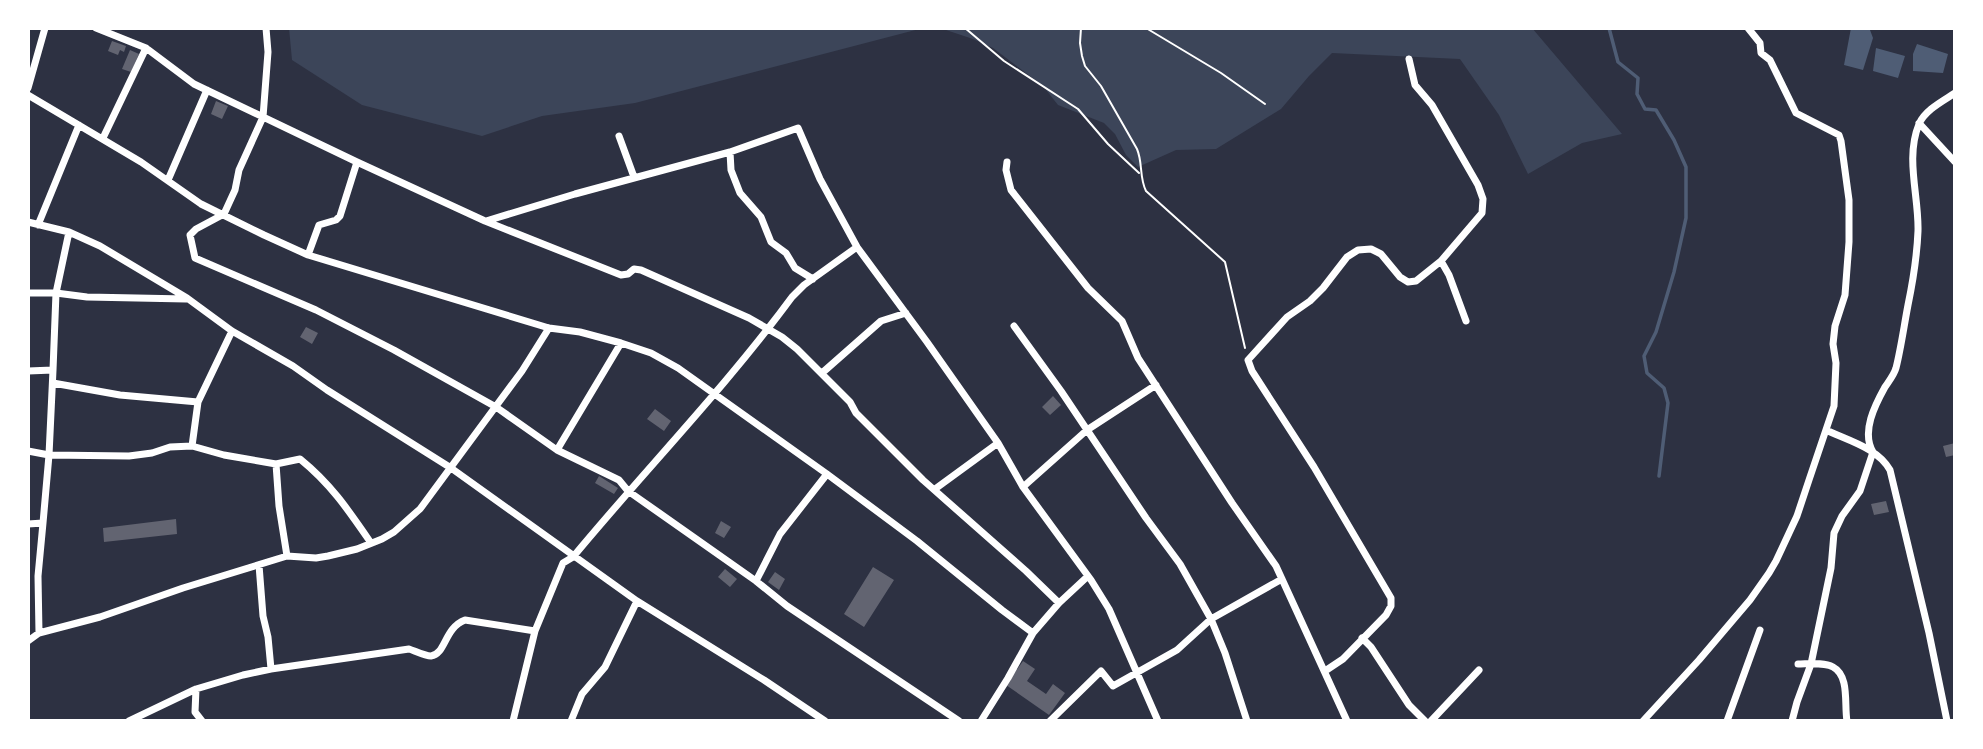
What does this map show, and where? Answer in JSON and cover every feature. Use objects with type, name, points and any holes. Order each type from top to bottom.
[{"type":"street","points":[[28,88],[45,28]]},
{"type":"street","points":[[96,28],[146,48],[194,84],[485,221],[621,275],[634,269],[641,270],[748,318],[797,349],[850,401],[856,413],[923,480],[1059,603]]},
{"type":"street","points":[[266,28],[268,52],[263,117],[239,170],[235,191],[224,214],[190,235],[197,258],[316,310],[394,350],[496,407],[557,450],[619,480],[628,491],[818,627],[959,721]]},
{"type":"street","points":[[1643,721],[1699,660],[1750,600],[1769,573],[1797,516],[1834,406],[1836,363],[1833,344],[1835,326],[1845,295],[1849,242],[1849,200],[1844,156],[1839,135],[1796,113],[1770,60],[1761,53],[1760,43],[1748,28]]},
{"type":"street","points":[[103,138],[146,48]]},
{"type":"street","points":[[1325,671],[1343,659],[1386,615],[1391,606],[1391,598],[1252,371],[1248,360],[1287,317],[1323,288],[1347,257],[1358,250],[1371,249],[1381,254],[1400,278],[1408,282],[1416,281],[1441,261],[1482,213],[1483,200],[1478,185],[1432,105],[1416,85],[1409,60]]},
{"type":"street","points":[[168,180],[207,90]]},
{"type":"street","points":[[1792,721],[1811,664],[1831,568],[1834,533],[1842,516],[1860,491],[1873,452],[1868,433],[1877,402],[1895,372],[1910,296],[1918,230],[1913,172],[1919,122],[1955,93]]},
{"type":"street","points":[[28,95],[103,138],[201,204],[308,255],[549,328],[580,332],[650,353],[678,368],[827,474],[1033,633]]},
{"type":"street","points":[[1919,122],[1955,162]]},
{"type":"street","points":[[38,225],[79,125]]},
{"type":"street","points":[[485,221],[730,152],[798,128],[820,179],[857,247],[998,443],[1023,487],[1088,576],[1109,610],[1158,721]]},
{"type":"street","points":[[618,136],[634,177]]},
{"type":"street","points":[[730,152],[731,170],[740,193],[761,217],[771,243],[786,253],[795,268],[813,279]]},
{"type":"street","points":[[308,255],[319,225],[332,222],[340,216],[357,162]]},
{"type":"street","points":[[1007,162],[1006,170],[1011,190],[1088,288],[1122,321],[1138,358],[1276,566],[1347,721]]},
{"type":"street","points":[[28,222],[69,232],[100,246],[187,298],[232,331],[293,366],[451,468],[637,601],[825,721]]},
{"type":"street","points":[[39,633],[38,576],[49,455],[56,293],[69,232]]},
{"type":"street","points":[[513,721],[536,631],[563,563],[573,557],[628,491],[715,395],[792,296],[857,247]]},
{"type":"street","points":[[1441,261],[1466,321]]},
{"type":"street","points":[[28,293],[87,297],[187,298]]},
{"type":"street","points":[[822,373],[881,321],[906,313]]},
{"type":"street","points":[[1014,326],[1180,564],[1211,620],[1232,671],[1247,721]]},
{"type":"street","points":[[28,641],[39,633],[100,617],[288,556],[316,558],[357,549],[394,532],[415,514],[451,468],[522,371],[549,328]]},
{"type":"street","points":[[192,446],[198,402],[232,331]]},
{"type":"street","points":[[557,450],[621,343]]},
{"type":"street","points":[[28,371],[53,370]]},
{"type":"street","points":[[53,383],[120,395],[198,402]]},
{"type":"street","points":[[1023,487],[1087,430],[1156,385]]},
{"type":"street","points":[[1826,430],[1873,452],[1890,470],[1947,721]]},
{"type":"street","points":[[935,489],[998,443]]},
{"type":"street","points":[[28,451],[49,455],[129,456],[170,447],[192,446],[276,464],[300,459],[332,489],[371,543]]},
{"type":"street","points":[[276,464],[279,506],[288,556]]},
{"type":"street","points":[[756,581],[788,522],[827,474]]},
{"type":"street","points":[[28,524],[43,523]]},
{"type":"street","points":[[259,565],[271,668]]},
{"type":"street","points":[[981,721],[1033,633],[1059,603],[1088,576]]},
{"type":"street","points":[[1050,721],[1101,671],[1113,686],[1177,650],[1211,620],[1282,579]]},
{"type":"street","points":[[572,721],[582,694],[605,667],[637,601]]},
{"type":"street","points":[[129,721],[196,689],[271,668],[409,649],[429,656],[445,644],[447,635],[455,625],[465,620],[536,631]]},
{"type":"street","points":[[1727,721],[1760,630]]},
{"type":"street","points":[[1362,638],[1371,647],[1409,705],[1425,721]]},
{"type":"street","points":[[1798,664],[1831,666],[1840,673],[1844,683],[1847,721]]},
{"type":"street","points":[[1431,721],[1479,670]]},
{"type":"street","points":[[196,689],[195,712],[202,721]]},
{"type":"path","points":[[965,28],[1004,61],[1078,109],[1108,144],[1140,173]]},
{"type":"path","points":[[1081,28],[1080,43],[1086,66],[1101,86],[1137,149],[1141,158],[1142,183],[1146,191],[1225,262],[1248,360]]},
{"type":"path","points":[[1146,28],[1221,73],[1265,104]]},
{"type":"shaded area","points":[[289,28],[923,28],[635,103],[542,116],[482,136],[362,105],[292,60]]},
{"type":"shaded area","points":[[940,28],[1532,28],[1622,134],[1582,143],[1528,174],[1499,115],[1460,59],[1332,53],[1281,109],[1216,149],[1176,150],[1138,167],[1126,155],[1115,134],[1104,123],[1058,105],[1043,86],[993,48]]},
{"type":"shaded area","points":[[1851,28],[1870,30],[1873,38],[1863,70],[1844,65]]},
{"type":"shaded area","points":[[1917,44],[1948,54],[1943,73],[1913,71],[1913,54]]},
{"type":"shaded area","points":[[1876,48],[1905,56],[1898,78],[1873,71]]},
{"type":"building","points":[[112,41],[126,46],[124,52],[120,50],[118,55],[108,51]]},
{"type":"building","points":[[130,50],[139,54],[131,72],[122,69]]},
{"type":"building","points":[[216,101],[228,106],[222,119],[211,114]]},
{"type":"building","points":[[306,327],[318,333],[312,344],[300,337]]},
{"type":"building","points":[[1053,396],[1061,405],[1050,415],[1042,407]]},
{"type":"building","points":[[655,409],[671,421],[664,431],[647,419]]},
{"type":"building","points":[[1955,443],[1955,455],[1946,457],[1943,446]]},
{"type":"building","points":[[599,476],[618,488],[614,494],[595,483]]},
{"type":"building","points":[[1886,501],[1889,512],[1874,515],[1871,504]]},
{"type":"building","points":[[176,519],[177,534],[104,542],[103,528]]},
{"type":"building","points":[[721,521],[731,527],[724,538],[715,533]]},
{"type":"building","points":[[873,567],[894,580],[864,627],[844,614]]},
{"type":"building","points":[[725,569],[737,579],[730,587],[718,577]]},
{"type":"building","points":[[775,572],[785,579],[779,590],[768,582]]},
{"type":"building","points":[[1023,661],[1035,669],[1027,681],[1046,694],[1053,684],[1065,693],[1049,715],[1006,685]]},
{"type":"waterway","points":[[1609,28],[1618,62],[1638,78],[1637,94],[1645,109],[1656,110],[1686,167],[1686,218],[1674,272],[1656,332],[1644,356],[1647,373],[1664,388],[1668,403],[1659,476]]}]
